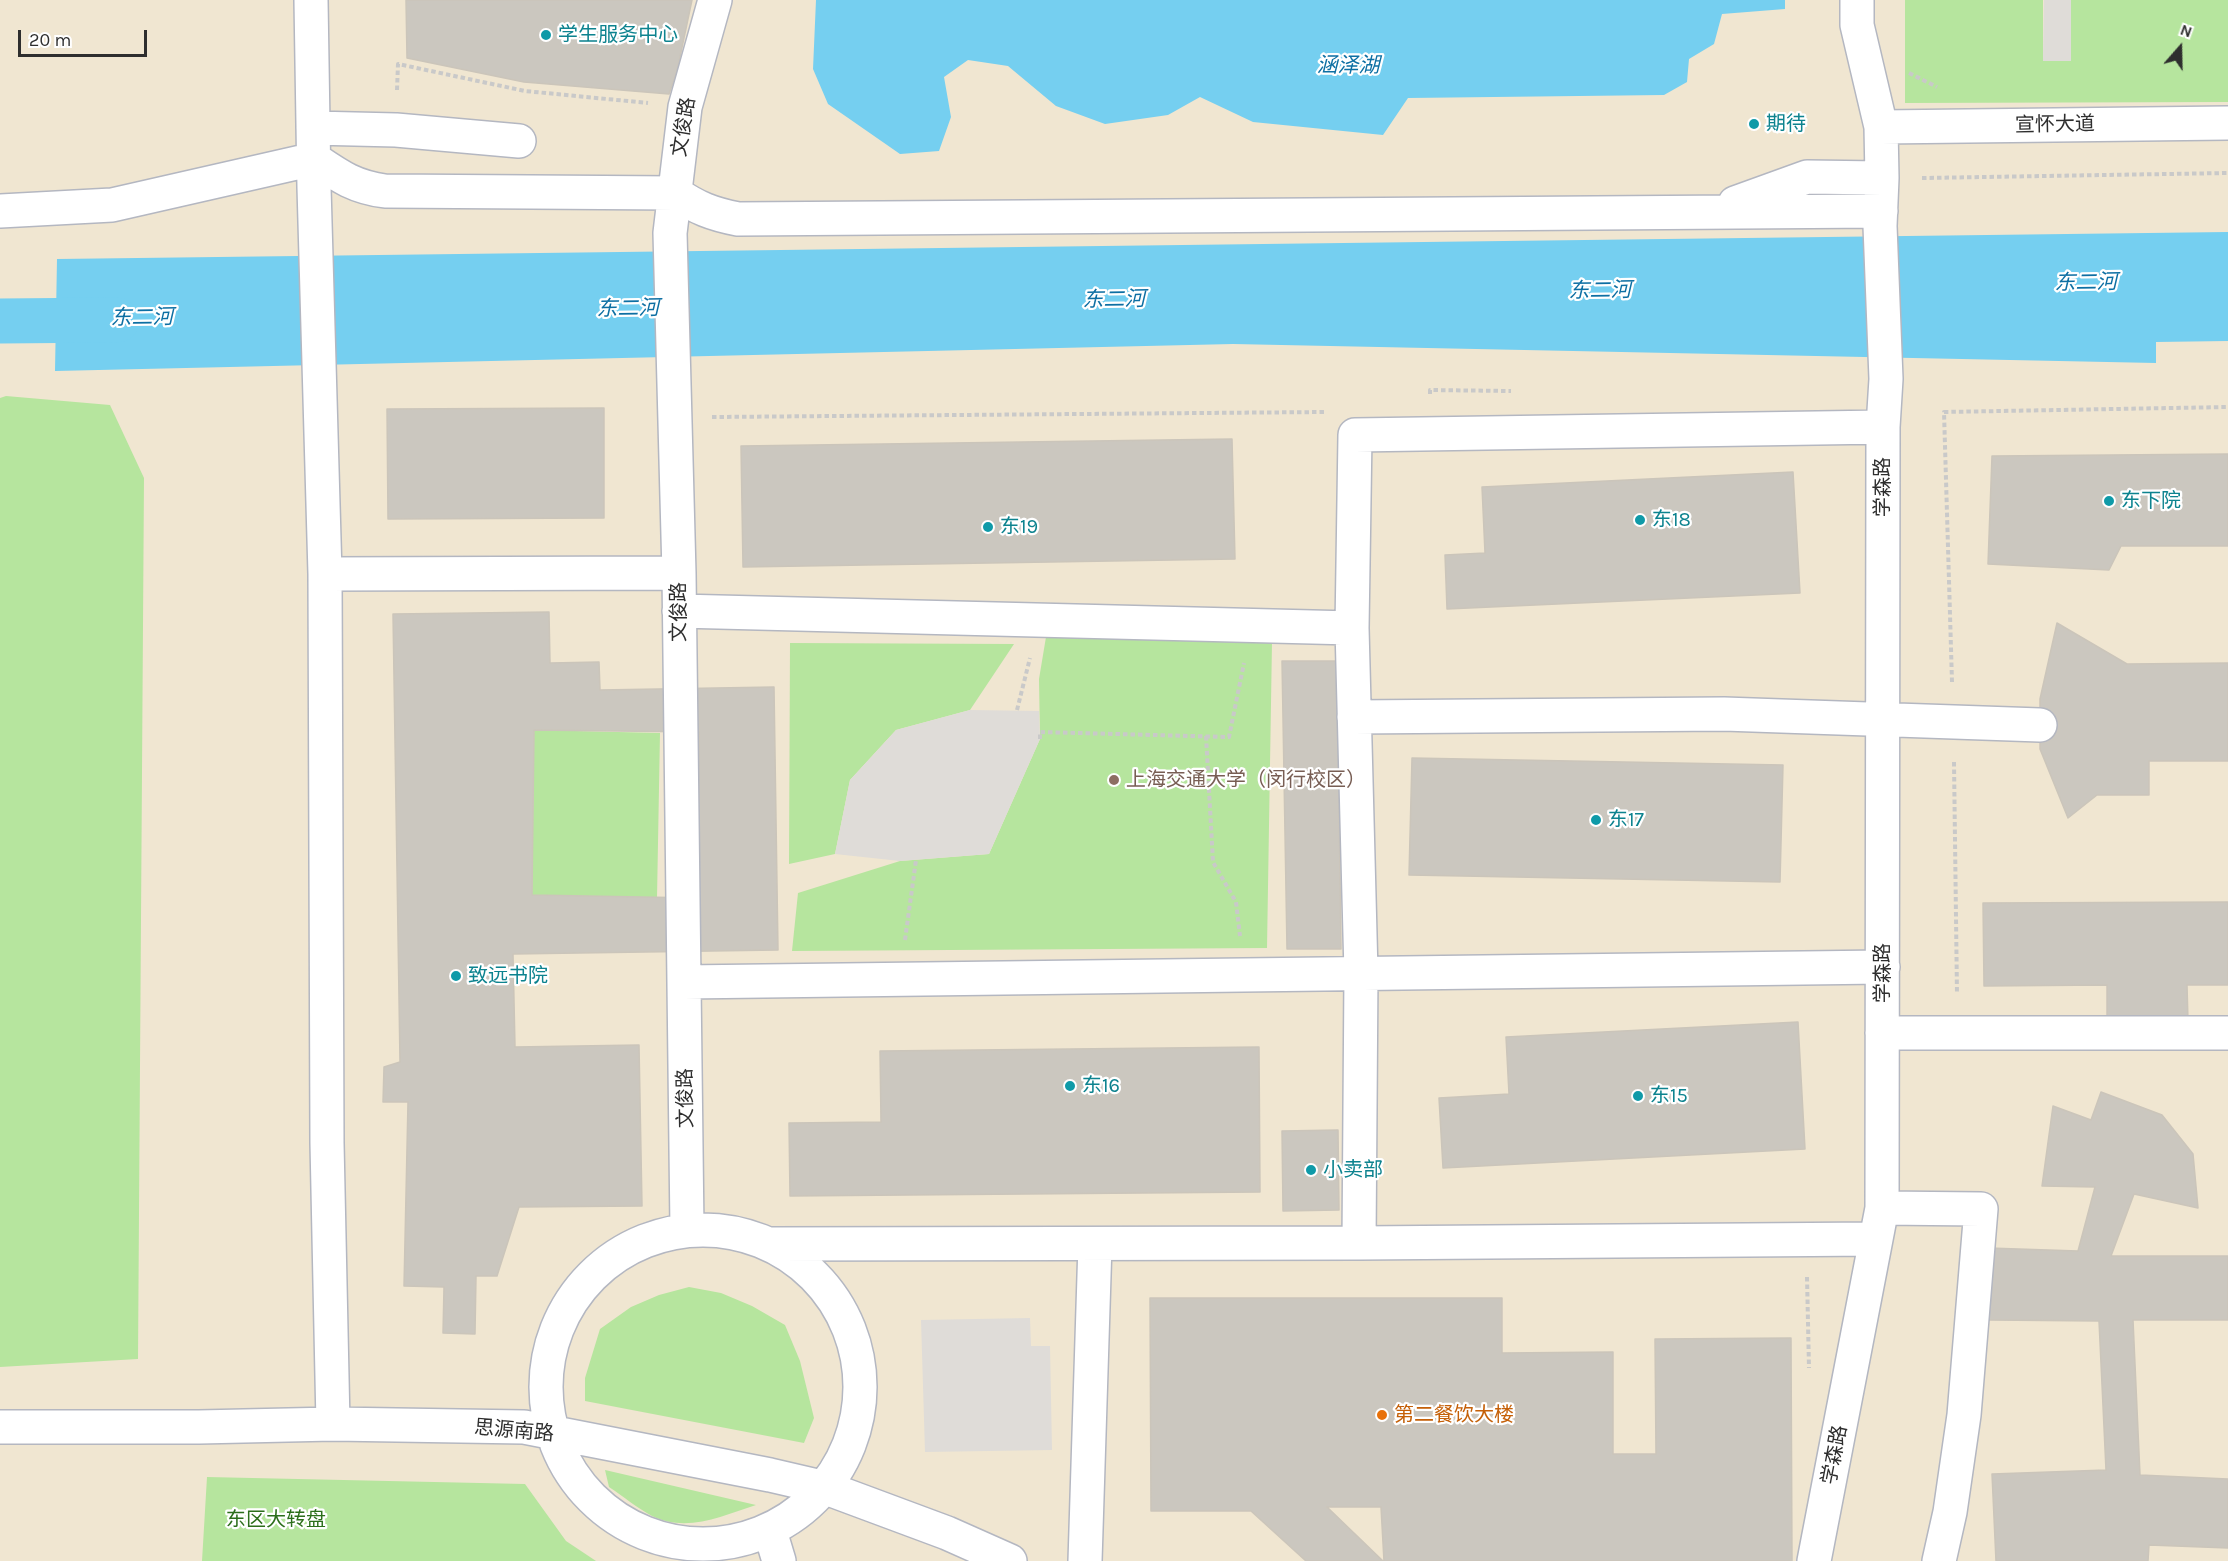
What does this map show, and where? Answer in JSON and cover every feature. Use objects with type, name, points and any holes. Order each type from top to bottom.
[{"type":"lane","points":[[311,0],[325,574],[327,1131],[333,1424]]},
{"type":"lane","name":"文俊路","points":[[687,1230],[679,573],[669,233],[685,107],[715,0]]},
{"type":"lane","name":"学森路","points":[[1814,1561],[1879,1224],[1882,1033],[1883,427],[1886,379],[1880,218],[1881,127],[1857,25],[1857,0]]},
{"type":"lane","name":"宣怀大道","points":[[1881,127],[2228,123]]},
{"type":"lane","points":[[0,211],[112,205],[314,158],[396,130],[519,141]]},
{"type":"lane","points":[[314,158],[339,176],[364,188],[385,191],[675,193],[696,207],[738,219],[1710,211],[1880,218]]},
{"type":"lane","points":[[1710,211],[1807,177],[1882,178]]},
{"type":"lane","points":[[1359,1244],[1361,973],[1352,628],[1355,435],[1883,427]]},
{"type":"lane","points":[[325,574],[679,573]]},
{"type":"lane","points":[[679,611],[1352,628]]},
{"type":"lane","points":[[1354,717],[1724,714],[2040,725]]},
{"type":"lane","points":[[684,982],[1882,967]]},
{"type":"lane","points":[[1882,1033],[2228,1033]]},
{"type":"lane","points":[[769,1244],[1359,1244],[1879,1224],[1981,1209],[1964,1415],[1950,1512],[1939,1561]]},
{"type":"lane","points":[[687,1230],[729,1231],[769,1244],[809,1270],[840,1307],[858,1352],[862,1400],[850,1447],[826,1488],[800,1512],[774,1546],[682,1544],[638,1531],[600,1507],[570,1473],[551,1432],[544,1386],[551,1341],[571,1299],[602,1265],[642,1241],[687,1230]]},
{"type":"lane","points":[[1085,1561],[1095,1244]]},
{"type":"lane","name":"思源南路","points":[[0,1427],[333,1424],[524,1427],[826,1488],[947,1533],[1010,1561]]},
{"type":"path","points":[[396,130],[398,64],[525,91],[685,107]]},
{"type":"path","points":[[1882,178],[2228,173]]},
{"type":"path","points":[[1430,401],[1430,390],[1513,391]]},
{"type":"path","points":[[1957,1033],[1954,723],[1944,412],[2228,406]]},
{"type":"path","points":[[675,413],[1330,412]]},
{"type":"path","points":[[1017,710],[1039,620]]},
{"type":"path","points":[[1040,739],[1040,732],[1229,737],[1252,625]]},
{"type":"path","points":[[1206,736],[1213,862],[1236,902],[1244,974]]},
{"type":"path","points":[[900,979],[916,860]]},
{"type":"shaded area","name":"上海交通大学（闵行校区）","points":[[0,0],[2228,0],[2228,1561],[0,1561]]},
{"type":"shaded area","points":[[2044,0],[2071,0],[2071,61],[2043,61]]},
{"type":"shaded area","points":[[970,710],[1039,711],[1040,739],[989,854],[900,861],[835,854],[850,780],[896,730]]},
{"type":"shaded area","points":[[1030,1318],[1031,1346],[1050,1346],[1052,1450],[925,1452],[921,1320]]},
{"type":"green space","points":[[1905,0],[2043,0],[2043,60],[2071,61],[2071,0],[2228,0],[2228,102],[1905,103]]},
{"type":"green space","points":[[6,396],[110,405],[144,478],[138,1359],[0,1367],[0,398]]},
{"type":"green space","points":[[1046,637],[1272,642],[1267,948],[792,951],[798,893],[900,861],[989,854],[1040,739],[1039,679]]},
{"type":"green space","points":[[790,643],[1014,644],[970,710],[896,730],[850,780],[835,854],[789,864]]},
{"type":"green space","points":[[534,730],[660,733],[657,898],[532,895]]},
{"type":"green space","points":[[689,1287],[721,1293],[752,1306],[785,1325],[800,1361],[814,1418],[804,1443],[585,1401],[585,1378],[600,1329],[631,1307],[659,1295]]},
{"type":"green space","points":[[605,1470],[756,1505],[704,1521],[678,1523],[665,1521],[646,1513],[609,1487]]},
{"type":"green space","name":"东区大转盘","points":[[207,1477],[525,1484],[566,1541],[596,1561],[202,1561]]},
{"type":"water","name":"涵泽湖","points":[[816,0],[1785,0],[1785,9],[1722,14],[1714,44],[1689,59],[1687,82],[1664,95],[1408,98],[1383,135],[1253,122],[1200,97],[1168,115],[1105,124],[1056,106],[1008,66],[968,60],[944,77],[951,117],[939,151],[900,154],[828,104],[813,69]]},
{"type":"water","points":[[2228,232],[2228,341],[2156,342],[2156,363],[1233,344],[55,371],[57,259]]},
{"type":"building","name":"学生服务中心","points":[[406,0],[692,0],[677,71],[669,94],[524,82],[407,58]]},
{"type":"building","points":[[604,408],[604,518],[388,519],[387,409]]},
{"type":"building","name":"东19","points":[[1232,439],[1235,559],[743,567],[741,446]]},
{"type":"building","name":"东下院","points":[[2228,454],[2228,546],[2121,546],[2109,570],[1988,564],[1992,456]]},
{"type":"building","name":"东18","points":[[1793,472],[1800,593],[1447,609],[1445,555],[1485,553],[1482,487]]},
{"type":"building","name":"致远书院","points":[[549,612],[550,663],[599,662],[600,690],[774,687],[778,950],[513,954],[515,1047],[639,1045],[642,1206],[519,1207],[497,1276],[476,1276],[475,1334],[443,1333],[444,1287],[404,1286],[408,1102],[383,1102],[384,1067],[400,1062],[393,614]],"holes":[[[534,730],[699,732],[697,898],[532,895]]]},
{"type":"building","points":[[2057,623],[2127,664],[2228,663],[2228,761],[2149,761],[2149,795],[2097,795],[2068,818],[2040,749],[2040,699]]},
{"type":"building","points":[[1282,661],[1337,661],[1341,949],[1287,949]]},
{"type":"building","name":"东17","points":[[1412,758],[1783,765],[1780,882],[1409,875]]},
{"type":"building","points":[[2228,902],[2228,985],[2187,985],[2188,1021],[2107,1021],[2107,985],[1984,986],[1983,903]]},
{"type":"building","name":"东15","points":[[1798,1022],[1805,1149],[1443,1168],[1439,1098],[1509,1094],[1506,1037]]},
{"type":"building","name":"东16","points":[[1259,1047],[1260,1192],[790,1196],[789,1123],[881,1122],[880,1051]]},
{"type":"building","points":[[2101,1092],[2162,1115],[2193,1154],[2198,1208],[2134,1194],[2111,1256],[2228,1256],[2228,1320],[2133,1320],[2140,1475],[2228,1479],[2228,1548],[2149,1545],[2148,1561],[1996,1561],[1992,1474],[2106,1470],[2099,1321],[1989,1320],[1989,1248],[2078,1251],[2095,1187],[2042,1186],[2053,1106],[2091,1120]]},
{"type":"building","name":"小卖部","points":[[1338,1130],[1339,1210],[1283,1211],[1282,1131]]},
{"type":"building","name":"第二餐饮大楼","points":[[1150,1298],[1502,1298],[1502,1353],[1613,1352],[1613,1454],[1656,1454],[1655,1339],[1791,1338],[1792,1561],[1384,1561],[1381,1507],[1327,1507],[1383,1561],[1306,1561],[1251,1511],[1151,1511]]},
{"type":"waterway","name":"东二河","points":[[0,321],[117,320]]},
{"type":"place","name":"学生服务中心","points":[[546,35]]},
{"type":"place","name":"期待","points":[[1754,124]]},
{"type":"place","name":"东下院","points":[[2109,501]]},
{"type":"place","name":"东18","points":[[1640,520]]},
{"type":"place","name":"东19","points":[[988,527]]},
{"type":"place","name":"上海交通大学（闵行校区）","points":[[1114,780]]},
{"type":"place","name":"东17","points":[[1596,820]]},
{"type":"place","name":"致远书院","points":[[456,976]]},
{"type":"place","name":"东16","points":[[1070,1086]]},
{"type":"place","name":"东15","points":[[1638,1096]]},
{"type":"place","name":"小卖部","points":[[1311,1170]]},
{"type":"place","name":"第二餐饮大楼","points":[[1382,1415]]}]
